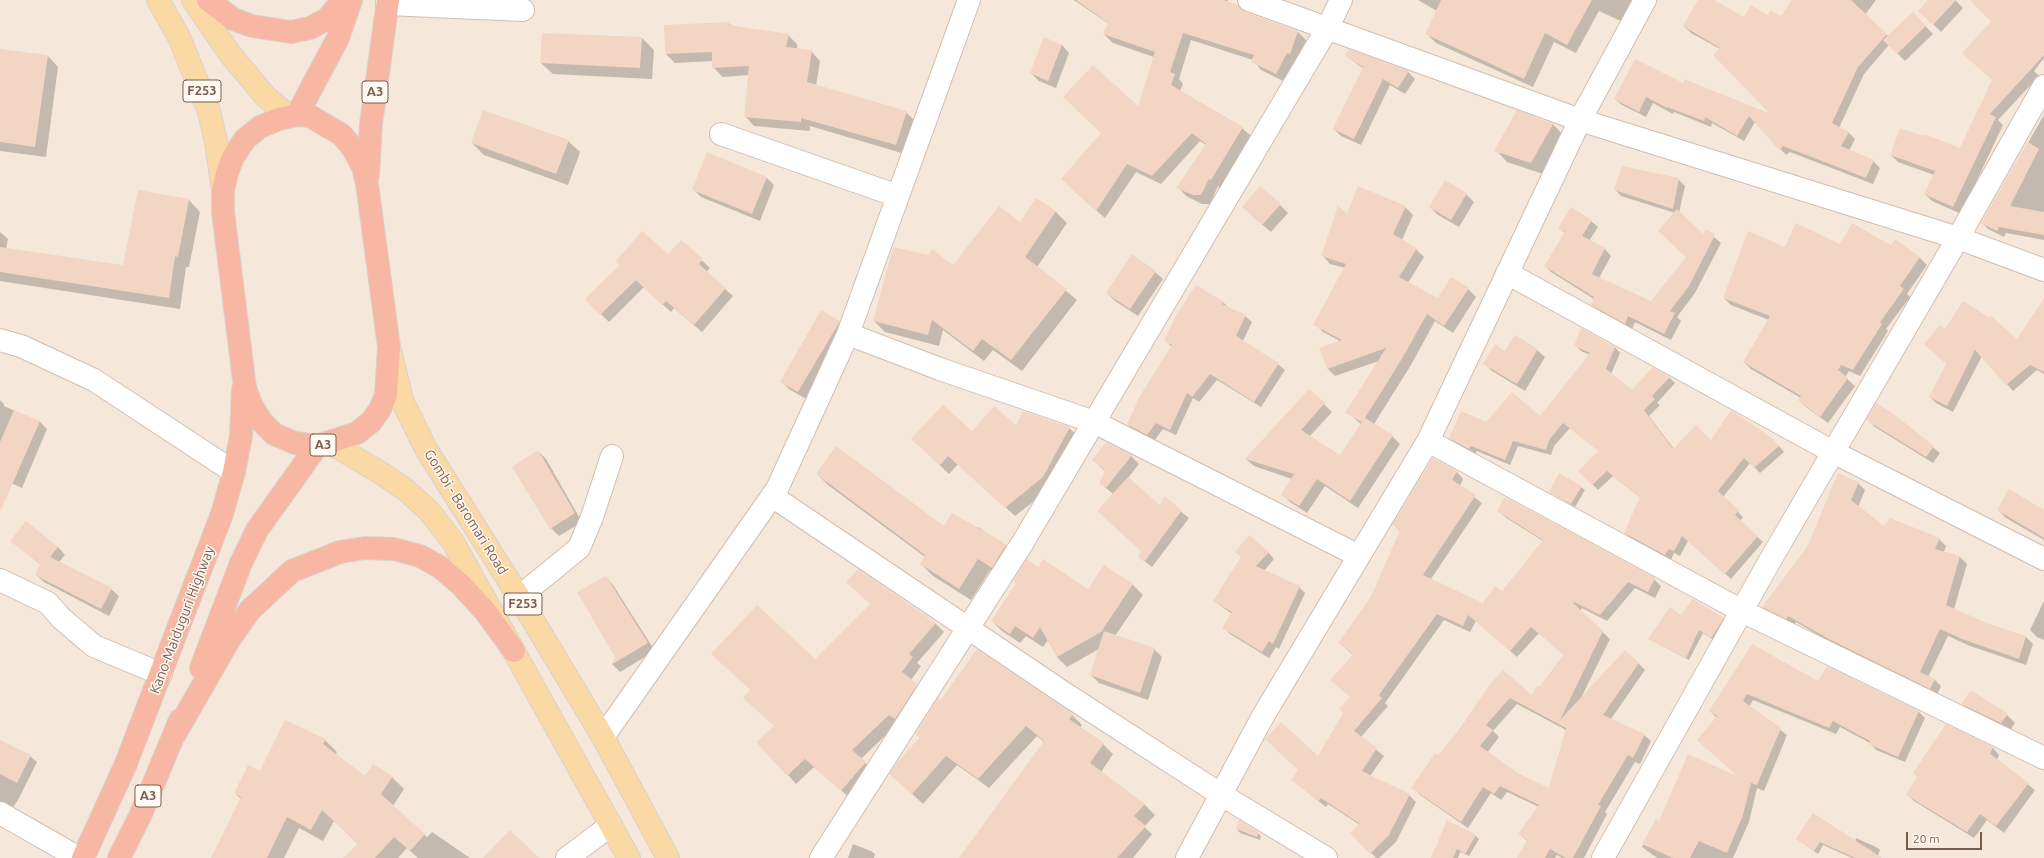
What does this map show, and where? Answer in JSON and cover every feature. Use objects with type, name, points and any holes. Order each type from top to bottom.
[{"type":"highway","points":[[208,0],[233,19],[252,26],[291,32],[310,28],[327,19],[343,0]]},
{"type":"highway","points":[[293,116],[338,38],[351,0]]},
{"type":"highway","name":"A3","points":[[367,184],[371,124],[387,2]]},
{"type":"highway","name":"A3","points":[[293,116],[310,116],[342,135],[354,150],[363,167],[367,184],[389,347],[386,395],[380,408],[370,422],[357,433],[324,444],[295,443],[274,434],[262,422],[252,406],[245,388],[242,372],[224,212],[223,190],[233,157],[245,139],[260,127],[293,116]]},
{"type":"highway","name":"Kano-Maiduguri Highway","points":[[83,858],[125,766],[222,514],[234,472],[241,436],[243,408],[242,372]]},
{"type":"highway","name":"A3","points":[[119,858],[140,816],[175,734],[250,543],[275,504],[324,444]]},
{"type":"highway","name":"A3","points":[[175,734],[229,640],[250,610],[292,572],[340,552],[365,548],[394,549],[420,556],[440,567],[461,585],[485,611],[514,651]]},
{"type":"main road","name":"F253","points":[[158,0],[179,37],[209,110],[216,142],[223,190]]},
{"type":"main road","points":[[193,0],[230,54],[266,97],[293,116]]},
{"type":"main road","name":"Gombi - Baromari Road","points":[[389,347],[402,400],[426,449],[519,597],[603,738],[668,858]]},
{"type":"main road","name":"Gombi - Baromari Road","points":[[324,444],[382,472],[406,490],[430,512],[453,542],[630,858]]},
{"type":"street","points":[[603,738],[772,496],[848,334],[969,0]]},
{"type":"street","points":[[1249,0],[1580,120],[1958,238],[2044,270]]},
{"type":"street","points":[[821,858],[1023,542],[1327,29],[1341,0]]},
{"type":"street","points":[[1188,858],[1220,794],[1263,716],[1428,440],[1580,120],[1645,0]]},
{"type":"street","points":[[387,2],[523,10]]},
{"type":"street","points":[[1603,858],[1742,612],[2044,86]]},
{"type":"street","points":[[721,134],[898,196]]},
{"type":"street","points":[[1507,273],[1834,452],[2044,559]]},
{"type":"street","points":[[848,334],[1094,422],[1359,556]]},
{"type":"street","points":[[0,340],[21,346],[94,380],[234,472]]},
{"type":"street","points":[[1428,440],[1742,612],[2044,758]]},
{"type":"street","points":[[519,597],[579,548],[592,517],[612,456]]},
{"type":"street","points":[[772,496],[967,629],[1220,794],[1326,858]]},
{"type":"street","points":[[0,580],[48,603],[61,618],[94,646],[161,674]]},
{"type":"street","points":[[0,813],[79,858]]},
{"type":"street","points":[[567,858],[611,826]]},
{"type":"shaded area","points":[[0,0],[2044,0],[2044,858],[0,858]]},
{"type":"building","points":[[1076,0],[1223,0],[1238,5],[1245,12],[1298,31],[1290,54],[1287,53],[1276,74],[1251,62],[1254,55],[1183,33],[1170,72],[1175,74],[1171,85],[1243,127],[1211,180],[1209,179],[1201,195],[1193,195],[1176,188],[1206,144],[1192,133],[1152,176],[1127,164],[1096,211],[1061,179],[1101,133],[1063,97],[1093,65],[1138,106],[1155,52],[1103,34],[1108,23]]},
{"type":"building","points":[[1441,0],[1592,0],[1567,45],[1545,33],[1524,79],[1425,34]]},
{"type":"building","points":[[1698,0],[1714,0],[1744,17],[1751,5],[1768,15],[1770,10],[1781,16],[1792,0],[1851,0],[1887,34],[1858,67],[1832,123],[1849,132],[1841,146],[1874,160],[1866,178],[1783,146],[1779,150],[1749,116],[1737,136],[1705,117],[1704,121],[1667,108],[1646,97],[1639,112],[1614,99],[1635,59],[1683,83],[1684,79],[1769,113],[1713,55],[1720,48],[1683,26]]},
{"type":"building","points":[[1928,0],[1956,0],[1933,25],[1918,11]]},
{"type":"building","points":[[1970,0],[2044,0],[2044,55],[1990,114],[1996,117],[1953,207],[1924,194],[1935,171],[1890,155],[1900,128],[1923,136],[1924,134],[1960,148],[1992,80],[1962,53],[1991,22]]},
{"type":"building","points":[[1913,12],[1926,26],[1897,54],[1883,40]]},
{"type":"building","points":[[729,22],[729,25],[789,34],[786,47],[812,50],[807,82],[907,111],[896,145],[801,118],[801,122],[744,117],[749,66],[712,68],[712,52],[665,54],[664,25]]},
{"type":"building","points":[[542,33],[642,37],[640,68],[540,63]]},
{"type":"building","points":[[1044,37],[1062,45],[1048,81],[1030,73]]},
{"type":"building","points":[[0,49],[48,55],[35,147],[0,142]]},
{"type":"building","points":[[1348,49],[1409,71],[1398,88],[1383,79],[1354,139],[1333,129],[1363,67],[1345,56]]},
{"type":"building","points":[[483,110],[569,140],[556,174],[471,143]]},
{"type":"building","points":[[1517,110],[1553,124],[1531,163],[1494,151]]},
{"type":"building","points":[[2028,142],[2039,149],[2010,206],[2044,212],[2044,235],[1999,227],[1997,231],[1981,223]]},
{"type":"building","points":[[707,152],[767,177],[752,214],[692,190]]},
{"type":"building","points":[[1622,166],[1679,178],[1673,209],[1614,190]]},
{"type":"building","points":[[1445,180],[1467,193],[1451,220],[1429,207]]},
{"type":"building","points":[[1260,186],[1281,204],[1262,225],[1242,207]]},
{"type":"building","points":[[1358,186],[1406,206],[1393,234],[1417,248],[1399,277],[1438,298],[1451,277],[1469,288],[1444,326],[1427,314],[1403,357],[1365,418],[1393,435],[1350,501],[1317,479],[1299,506],[1281,495],[1294,474],[1245,459],[1309,389],[1325,403],[1301,430],[1340,455],[1362,422],[1345,413],[1386,348],[1327,369],[1319,348],[1342,340],[1313,325],[1346,264],[1321,256],[1338,206],[1347,213]]},
{"type":"building","points":[[138,190],[189,199],[178,257],[175,256],[169,298],[0,272],[0,247],[123,265]]},
{"type":"building","points":[[1036,198],[1056,211],[1025,257],[1067,289],[1011,360],[982,339],[973,351],[932,320],[928,335],[873,321],[893,247],[928,255],[932,249],[953,265],[999,206],[1020,222]]},
{"type":"building","points":[[1571,207],[1592,220],[1582,236],[1605,248],[1592,274],[1651,301],[1686,257],[1658,231],[1677,209],[1703,234],[1706,229],[1715,235],[1689,286],[1670,311],[1675,313],[1664,334],[1628,316],[1625,324],[1591,305],[1594,297],[1544,266],[1565,232],[1558,228]]},
{"type":"building","points":[[1796,223],[1840,244],[1852,223],[1891,245],[1895,239],[1920,257],[1900,286],[1904,289],[1880,322],[1882,324],[1853,370],[1841,365],[1838,370],[1848,378],[1820,417],[1798,400],[1801,396],[1743,362],[1770,316],[1723,298],[1748,231],[1785,247]]},
{"type":"building","points":[[642,231],[668,254],[681,240],[703,259],[699,264],[726,288],[694,325],[666,301],[662,305],[636,280],[600,315],[585,299],[620,265],[616,261]]},
{"type":"building","points":[[1132,254],[1156,271],[1130,309],[1106,293]]},
{"type":"building","points":[[1196,285],[1224,302],[1222,304],[1246,315],[1236,336],[1279,363],[1254,402],[1210,374],[1192,397],[1187,393],[1170,430],[1156,423],[1147,435],[1127,424],[1140,396],[1172,345],[1164,341],[1174,319]]},
{"type":"building","points":[[2044,298],[2044,372],[2030,365],[2006,385],[1975,350],[1947,406],[1929,397],[1946,364],[1924,344],[1940,325],[1945,329],[1963,301],[1990,318],[1991,316],[2017,339]]},
{"type":"building","points":[[821,310],[840,321],[798,392],[780,382]]},
{"type":"building","points":[[1581,328],[1615,347],[1606,369],[1632,390],[1653,367],[1670,377],[1652,396],[1655,399],[1644,410],[1673,449],[1696,425],[1711,440],[1731,410],[1772,438],[1779,446],[1754,468],[1744,458],[1718,491],[1739,510],[1735,515],[1758,536],[1725,574],[1682,536],[1674,551],[1669,549],[1665,555],[1624,533],[1640,497],[1607,471],[1592,485],[1578,471],[1598,451],[1563,423],[1549,440],[1546,450],[1513,441],[1505,460],[1471,446],[1469,449],[1449,438],[1461,411],[1486,422],[1512,392],[1540,416],[1590,353],[1574,346]]},
{"type":"building","points":[[1515,335],[1538,349],[1517,384],[1483,364],[1495,344],[1505,351]]},
{"type":"building","points":[[1876,403],[1891,412],[1934,446],[1926,457],[1866,420]]},
{"type":"building","points":[[943,405],[972,431],[994,406],[1016,425],[1023,411],[1070,427],[1043,477],[1005,508],[948,456],[940,465],[911,439]]},
{"type":"building","points":[[14,410],[40,421],[0,512],[0,442]]},
{"type":"building","points":[[1106,442],[1132,455],[1106,488],[1099,484],[1105,470],[1092,460]]},
{"type":"building","points":[[836,446],[944,526],[952,513],[1001,541],[1006,545],[992,568],[978,559],[959,589],[920,564],[925,555],[816,474]]},
{"type":"building","points":[[538,450],[575,513],[550,529],[512,467]]},
{"type":"building","points":[[1433,458],[1457,471],[1452,480],[1476,495],[1423,575],[1483,603],[1495,586],[1502,591],[1543,540],[1497,511],[1505,497],[1655,578],[1648,592],[1628,582],[1600,615],[1574,602],[1573,603],[1603,631],[1560,720],[1625,650],[1639,663],[1603,715],[1645,734],[1633,758],[1628,755],[1598,805],[1601,806],[1573,858],[1566,858],[1550,849],[1545,858],[1517,858],[1527,840],[1518,834],[1539,805],[1500,786],[1494,794],[1483,787],[1461,822],[1411,788],[1435,753],[1438,755],[1457,733],[1488,687],[1503,670],[1532,695],[1537,686],[1539,687],[1564,655],[1531,627],[1510,651],[1468,615],[1463,626],[1437,614],[1379,695],[1382,698],[1354,731],[1377,748],[1362,771],[1410,794],[1389,835],[1370,854],[1350,833],[1360,824],[1321,798],[1319,801],[1291,780],[1298,770],[1265,739],[1281,722],[1318,756],[1343,713],[1339,709],[1350,697],[1330,680],[1353,654],[1338,643],[1370,599],[1400,530],[1392,525]],"holes":[[[1510,698],[1566,728],[1549,788],[1518,773],[1480,746],[1493,730],[1486,725]]]},
{"type":"building","points":[[1559,473],[1582,486],[1571,504],[1549,492]]},
{"type":"building","points":[[1838,473],[1859,482],[1851,500],[1884,526],[1890,518],[1940,538],[1935,549],[1960,556],[1946,605],[1989,624],[2026,636],[2019,659],[1962,639],[1940,629],[1920,672],[1935,679],[1930,689],[1831,640],[1788,616],[1786,619],[1762,607],[1807,547]]},
{"type":"building","points":[[1128,477],[1160,505],[1164,496],[1182,510],[1145,561],[1138,557],[1141,551],[1097,511]]},
{"type":"building","points":[[2009,489],[2044,510],[2044,538],[1997,510]]},
{"type":"building","points":[[26,521],[58,547],[50,557],[112,588],[101,609],[35,575],[40,564],[10,541]]},
{"type":"building","points":[[1249,535],[1269,552],[1256,566],[1300,586],[1273,644],[1269,641],[1262,652],[1222,628],[1232,612],[1213,601],[1241,557],[1235,552]]},
{"type":"building","points":[[1027,559],[1038,567],[1043,559],[1088,589],[1104,565],[1133,584],[1101,632],[1057,657],[1040,627],[1033,638],[1015,626],[1010,634],[991,621],[1016,583],[1013,581]]},
{"type":"building","points":[[858,569],[936,623],[909,654],[913,657],[902,672],[918,684],[895,719],[889,715],[852,750],[866,762],[841,791],[805,759],[787,776],[756,742],[774,726],[743,698],[750,690],[711,654],[757,605],[815,659],[870,604],[846,582]]},
{"type":"building","points":[[606,576],[648,643],[611,665],[615,657],[577,592]]},
{"type":"building","points":[[1693,599],[1724,618],[1711,638],[1699,630],[1686,658],[1648,639],[1670,607],[1681,615]]},
{"type":"building","points":[[1104,631],[1155,648],[1140,693],[1090,675]]},
{"type":"building","points":[[1752,644],[1818,681],[1827,666],[1919,711],[1898,757],[1869,744],[1870,741],[1833,721],[1829,728],[1747,694],[1743,701],[1781,728],[1757,785],[1751,783],[1743,815],[1727,853],[1699,841],[1690,858],[1673,858],[1642,844],[1656,819],[1659,821],[1688,754],[1737,776],[1697,740],[1717,716],[1709,711]]},
{"type":"building","points":[[977,649],[1073,714],[1069,719],[1104,743],[1090,763],[1145,804],[1134,816],[1146,826],[1117,858],[959,858],[1044,741],[1026,726],[978,779],[946,756],[912,794],[889,774],[920,737],[915,734],[938,698],[941,700]]},
{"type":"building","points":[[1971,690],[2008,714],[2001,723],[1961,704]]},
{"type":"building","points":[[285,720],[326,739],[323,744],[365,776],[373,764],[393,776],[381,794],[425,834],[410,851],[394,837],[375,858],[343,858],[358,844],[322,810],[311,830],[287,817],[267,858],[211,858],[241,797],[234,793],[248,765],[260,771]]},
{"type":"building","points":[[1946,724],[1993,747],[1990,754],[2029,783],[1996,826],[1980,814],[1967,832],[1906,795],[1917,777],[1913,773]]},
{"type":"building","points":[[0,740],[31,755],[17,783],[0,774]]},
{"type":"building","points":[[1813,813],[1881,857],[1855,858],[1820,842],[1814,851],[1796,839]]},
{"type":"building","points":[[1239,820],[1258,832],[1257,837],[1236,829]]},
{"type":"building","points":[[1447,820],[1476,835],[1465,854],[1457,849],[1453,858],[1431,858]]},
{"type":"building","points":[[510,830],[539,858],[483,858]]}]
